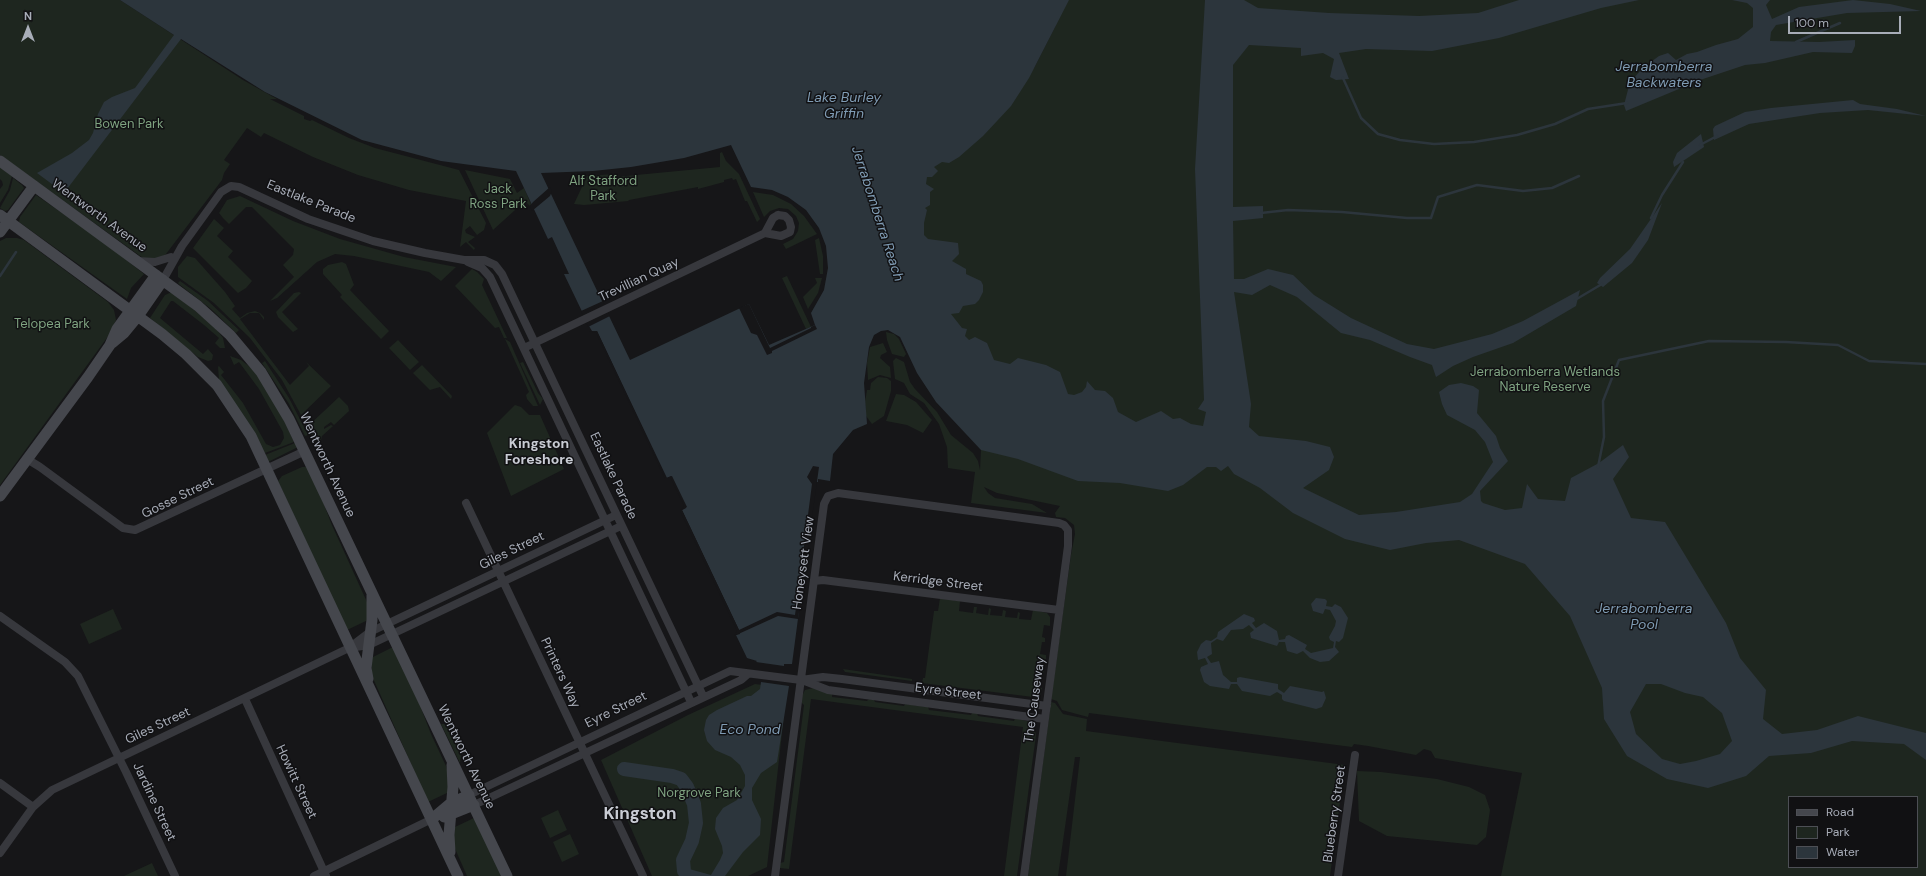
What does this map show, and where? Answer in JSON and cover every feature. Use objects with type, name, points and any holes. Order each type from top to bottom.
[{"type":"main road","name":"Wentworth Avenue","points":[[0,161],[159,277],[210,317],[248,356],[280,401],[507,876]]},
{"type":"main road","points":[[0,232],[4,219],[34,186]]},
{"type":"main road","points":[[4,219],[114,299],[186,354],[215,382],[251,436],[349,648],[458,876]]},
{"type":"main road","name":"Eastlake Parade","points":[[134,314],[159,277]]},
{"type":"main road","points":[[0,496],[110,345],[117,329],[118,315],[114,299]]},
{"type":"main road","points":[[117,329],[134,314]]},
{"type":"main road","points":[[110,345],[124,333],[134,314]]},
{"type":"main road","points":[[369,688],[366,668],[372,615],[371,591]]},
{"type":"main road","points":[[452,760],[453,782],[449,840],[453,866]]},
{"type":"main road","name":"Eyre Street","points":[[432,819],[452,803],[472,800]]},
{"type":"main road","name":"Eyre Street","points":[[432,819],[450,816],[472,800]]},
{"type":"street","name":"Eastlake Parade","points":[[159,277],[171,257],[178,251],[223,190],[233,186],[239,187],[296,214],[347,233],[412,251],[464,260],[488,261],[497,267],[703,696]]},
{"type":"street","name":"Trevillian Quay","points":[[524,348],[765,233]]},
{"type":"street","name":"Eastlake Parade","points":[[159,277],[173,265],[178,251]]},
{"type":"street","name":"Eastlake Parade","points":[[136,261],[155,262],[171,257]]},
{"type":"street","name":"Eastlake Parade","points":[[464,260],[480,267],[490,277],[691,702]]},
{"type":"street","points":[[490,277],[490,269],[494,266],[497,267]]},
{"type":"street","name":"Gosse Street","points":[[27,459],[123,528],[130,530],[143,528],[305,451]]},
{"type":"street","name":"Honeysett View","points":[[775,876],[824,502],[828,496],[836,494],[1053,522],[1062,524],[1067,528]]},
{"type":"street","name":"Printers Way","points":[[466,503],[642,876]]},
{"type":"street","name":"Giles Street","points":[[0,853],[33,807],[52,790],[349,648],[370,632],[616,515]]},
{"type":"street","name":"Giles Street","points":[[349,648],[368,645],[424,620],[622,526]]},
{"type":"street","name":"The Causeway","points":[[1024,876],[1069,540],[1067,528]]},
{"type":"street","name":"Kerridge Street","points":[[814,581],[831,581],[1059,610]]},
{"type":"street","points":[[419,609],[424,620]]},
{"type":"street","name":"Jardine Street","points":[[0,616],[65,662],[78,676],[120,758],[175,876]]},
{"type":"street","name":"Eyre Street","points":[[472,800],[497,782],[730,671],[801,680],[828,690],[1045,719]]},
{"type":"street","name":"Eyre Street","points":[[472,800],[503,792],[703,696],[741,680],[748,674]]},
{"type":"street","name":"Eyre Street","points":[[801,680],[823,677],[842,679],[1047,706]]},
{"type":"street","name":"Howitt Street","points":[[244,699],[325,874]]},
{"type":"street","name":"Blueberry Street","points":[[1338,876],[1355,755]]},
{"type":"street","points":[[497,782],[503,792]]},
{"type":"street","points":[[0,783],[33,807]]},
{"type":"street","name":"Eyre Street","points":[[314,876],[325,874],[432,819]]},
{"type":"green space","name":"Bowen Park","points":[[0,0],[120,0],[243,80],[277,99],[270,99],[304,116],[304,119],[310,121],[312,120],[349,138],[375,148],[459,170],[486,223],[484,230],[477,235],[470,226],[465,230],[466,233],[475,237],[468,242],[475,248],[474,250],[466,242],[460,247],[466,201],[409,190],[358,175],[313,157],[264,133],[261,137],[247,128],[224,160],[230,164],[224,173],[222,180],[166,254],[161,258],[143,258],[0,155]]},
{"type":"green space","name":"Jerrabomberra Wetlands Nature Reserve","points":[[1064,0],[1926,0],[1926,876],[1501,876],[1522,773],[1435,758],[1431,751],[1424,749],[1416,755],[1354,744],[1352,747],[1089,713],[1088,717],[1062,710],[1057,701],[1051,699],[1075,534],[1074,525],[1065,518],[1056,517],[1055,513],[1060,506],[997,493],[984,487],[988,493],[995,498],[1032,504],[1047,513],[971,503],[975,472],[948,468],[947,447],[939,424],[924,403],[910,394],[904,383],[895,379],[893,361],[896,358],[904,362],[910,382],[937,412],[951,435],[973,453],[978,461],[980,470],[981,450],[904,186],[1034,68],[1055,27]]},
{"type":"green space","name":"Alf Stafford Park","points":[[722,152],[726,161],[739,174],[760,219],[757,222],[747,201],[745,201],[736,179],[733,180],[732,178],[724,180],[724,182],[698,189],[698,187],[628,201],[584,205],[574,204],[587,176],[614,174],[615,177],[720,167],[720,153]]},
{"type":"green space","points":[[0,167],[12,176],[8,190],[0,203],[0,189],[3,185],[0,179]]},
{"type":"green space","name":"Jack Ross Park","points":[[465,170],[510,179],[517,193],[524,188],[531,204],[530,206],[525,201],[493,230]]},
{"type":"green space","points":[[13,178],[24,188],[8,210],[5,211],[0,208],[10,190]]},
{"type":"green space","points":[[753,192],[773,195],[791,204],[804,216],[817,234],[786,249],[783,244],[793,239],[798,231],[799,223],[796,216],[788,209],[779,208],[770,211],[764,217]]},
{"type":"green space","points":[[36,195],[101,240],[144,274],[131,288],[127,299],[19,222],[20,217]]},
{"type":"green space","points":[[240,196],[293,221],[340,239],[404,257],[456,267],[441,281],[429,272],[354,256],[335,254],[317,262],[277,298],[270,301],[294,277],[283,265],[293,255],[294,249],[252,207],[246,207],[229,224],[219,213],[227,200]]},
{"type":"green space","points":[[214,219],[224,228],[217,236],[233,251],[228,257],[252,281],[246,288],[238,293],[193,248]]},
{"type":"green space","name":"Telopea Park","points":[[6,238],[17,238],[24,240],[108,302],[114,310],[116,320],[109,335],[0,485],[0,241]]},
{"type":"green space","points":[[819,238],[823,256],[823,274],[820,274],[815,240]]},
{"type":"green space","points":[[187,256],[195,258],[225,292],[235,306],[232,309],[240,318],[247,313],[255,311],[260,313],[264,317],[264,320],[259,313],[250,313],[240,319],[290,385],[309,366],[306,362],[331,386],[301,415],[282,380],[250,338],[214,303],[178,277],[178,267]]},
{"type":"green space","points":[[342,262],[346,264],[354,285],[350,290],[389,331],[381,339],[340,297],[342,295],[323,274],[323,269],[328,265]]},
{"type":"green space","points":[[472,269],[484,279],[482,285],[507,338],[504,338],[499,327],[495,328],[455,286]]},
{"type":"green space","points":[[787,276],[811,327],[806,329],[782,278]]},
{"type":"green space","points":[[815,278],[822,278],[818,293],[808,309],[803,297],[817,283]]},
{"type":"green space","points":[[180,281],[208,301],[239,330],[236,333],[211,309],[180,285],[178,283]]},
{"type":"green space","points":[[172,292],[215,327],[223,338],[225,348],[220,348],[215,343],[219,338],[173,301],[171,301],[160,318],[203,354],[208,349],[213,355],[212,360],[208,361],[198,357],[150,318],[165,295]]},
{"type":"green space","points":[[294,293],[301,293],[282,312],[298,329],[293,332],[278,317],[276,312]]},
{"type":"green space","points":[[886,332],[894,334],[899,339],[906,354],[904,357],[892,354]]},
{"type":"green space","points":[[505,339],[510,342],[538,406],[533,406],[527,399],[526,395],[529,392]]},
{"type":"green space","points":[[398,340],[419,362],[410,370],[389,348]]},
{"type":"green space","points":[[883,343],[887,352],[881,355],[880,358],[890,367],[891,378],[880,375],[868,380],[867,363],[870,347]]},
{"type":"green space","points":[[230,356],[241,360],[255,371],[275,401],[294,442],[265,453],[219,380],[219,366],[224,372],[221,375],[243,403],[266,444],[273,447],[280,445],[284,438],[283,432],[259,389],[239,362],[234,365]]},
{"type":"green space","points":[[265,361],[289,398],[308,435],[305,436],[289,404],[262,363]]},
{"type":"green space","points":[[523,362],[538,393],[543,399],[540,405],[520,363]]},
{"type":"green space","points":[[422,365],[452,396],[451,399],[440,387],[430,390],[413,373]]},
{"type":"green space","points":[[878,377],[887,378],[891,381],[891,391],[884,416],[872,424],[866,416],[865,402],[867,390],[870,390],[871,383]]},
{"type":"green space","points":[[896,394],[904,395],[916,402],[932,420],[923,433],[907,425],[886,421]]},
{"type":"green space","points":[[339,397],[348,406],[349,411],[334,425],[331,422],[324,427],[324,429],[331,425],[333,426],[322,436],[321,440],[315,442],[307,427]]},
{"type":"green space","points":[[515,405],[521,407],[529,415],[540,415],[564,469],[511,496],[487,433]]},
{"type":"green space","points":[[295,443],[298,447],[268,462],[265,455]]},
{"type":"green space","points":[[302,467],[306,467],[318,488],[331,523],[367,602],[368,620],[347,630],[278,481],[282,476]]},
{"type":"green space","points":[[940,598],[960,601],[959,611],[973,613],[974,607],[977,607],[976,613],[988,615],[989,608],[991,609],[990,615],[1002,616],[1003,610],[1006,611],[1005,617],[1017,618],[1018,612],[1020,613],[1019,619],[1031,620],[1033,610],[1047,613],[1050,617],[1050,626],[1044,625],[1042,637],[1045,638],[1045,642],[1042,642],[1040,654],[1046,655],[1046,659],[1039,659],[1038,670],[1044,671],[1043,676],[1037,676],[1036,687],[1042,688],[1040,696],[1033,697],[922,683],[923,678],[925,678],[934,611],[938,611]]},
{"type":"green space","points":[[113,609],[122,629],[89,644],[80,624]]},
{"type":"green space","points":[[393,647],[446,766],[449,778],[449,792],[428,802],[372,676],[371,658]]},
{"type":"green space","points":[[843,669],[912,679],[912,681],[845,672]]},
{"type":"green space","name":"Norgrove Park","points":[[755,684],[787,688],[767,867],[748,876],[652,876],[601,760],[688,715]]},
{"type":"green space","points":[[813,688],[832,694],[832,697],[867,701],[869,699],[874,700],[875,702],[904,706],[905,704],[928,707],[929,710],[971,715],[972,713],[977,713],[978,716],[1014,721],[1015,718],[1030,722],[1034,727],[1036,735],[1017,876],[1004,876],[1023,727],[811,699],[789,869],[780,868],[780,863],[784,862],[804,705],[802,703],[802,696],[805,690]]},
{"type":"green space","points":[[1051,702],[1055,703],[1063,714],[1087,719],[1086,731],[1345,765],[1330,876],[1066,876],[1080,757],[1075,757],[1058,876],[1028,876]]},
{"type":"green space","points":[[441,724],[444,724],[447,727],[461,756],[460,763]]},
{"type":"green space","points":[[1357,771],[1381,772],[1437,779],[1469,787],[1485,795],[1490,810],[1486,837],[1477,845],[1387,836],[1359,821]]},
{"type":"green space","points":[[558,810],[567,830],[550,838],[541,818]]},
{"type":"green space","points":[[474,818],[502,876],[467,876],[453,844],[455,827]]},
{"type":"green space","points":[[570,834],[579,854],[562,862],[553,842]]},
{"type":"green space","points":[[152,863],[158,876],[124,876],[126,875]]},
{"type":"water","name":"Lake Burley Griffin","points":[[120,0],[1069,0],[1029,78],[1011,106],[983,136],[959,157],[949,163],[942,162],[934,167],[938,171],[932,177],[927,177],[926,184],[934,189],[930,192],[930,205],[925,208],[927,210],[924,223],[924,235],[928,239],[958,243],[959,254],[952,261],[966,269],[966,274],[981,281],[983,285],[983,292],[979,300],[975,304],[963,306],[959,313],[951,314],[962,328],[967,329],[965,336],[969,340],[975,337],[987,343],[994,360],[1010,364],[1018,358],[1046,365],[1060,372],[1068,394],[1074,395],[1082,392],[1086,387],[1087,381],[1095,390],[1105,391],[1113,398],[1118,412],[1136,422],[1161,411],[1173,419],[1180,418],[1191,424],[1203,426],[1206,412],[1198,409],[1204,400],[1195,169],[1205,0],[1244,0],[1258,8],[1329,13],[1419,16],[1478,13],[1519,0],[1639,0],[1601,8],[1499,38],[1432,51],[1366,49],[1339,53],[1349,79],[1336,80],[1330,77],[1334,59],[1323,53],[1301,56],[1301,48],[1249,45],[1233,65],[1233,207],[1263,206],[1263,218],[1233,221],[1234,279],[1244,279],[1268,269],[1293,275],[1314,295],[1351,318],[1407,344],[1434,349],[1492,334],[1523,321],[1580,290],[1576,306],[1513,343],[1473,357],[1453,366],[1436,377],[1432,365],[1370,340],[1341,333],[1297,297],[1270,285],[1252,295],[1234,292],[1251,404],[1249,427],[1259,436],[1306,441],[1330,447],[1334,457],[1329,470],[1303,488],[1359,515],[1396,512],[1460,502],[1472,494],[1493,462],[1485,442],[1475,430],[1447,415],[1439,392],[1449,385],[1461,383],[1473,386],[1479,390],[1477,413],[1496,436],[1500,448],[1508,461],[1480,491],[1481,501],[1483,503],[1505,510],[1522,508],[1527,484],[1538,499],[1565,501],[1571,478],[1599,463],[1623,445],[1629,457],[1613,479],[1631,518],[1665,522],[1726,623],[1740,658],[1766,690],[1763,719],[1782,734],[1817,730],[1858,716],[1926,733],[1926,760],[1904,744],[1852,741],[1811,753],[1769,756],[1746,776],[1708,788],[1667,779],[1627,756],[1604,719],[1602,688],[1570,616],[1525,564],[1459,540],[1426,543],[1390,550],[1345,539],[1293,513],[1260,488],[1234,474],[1228,466],[1221,471],[1216,467],[1207,467],[1183,485],[1168,491],[1120,483],[1078,481],[1018,459],[981,450],[936,402],[917,373],[900,337],[888,330],[881,331],[874,335],[869,347],[864,383],[867,424],[853,430],[833,454],[830,481],[818,479],[818,482],[816,482],[792,664],[784,664],[784,666],[756,662],[757,661],[747,658],[736,635],[740,634],[739,630],[682,510],[686,508],[671,476],[667,478],[597,331],[592,331],[589,326],[564,274],[569,274],[552,237],[548,239],[516,171],[441,161],[362,140],[265,92],[181,39],[64,193],[37,173],[72,153],[89,140],[104,102],[112,97],[135,88],[174,35]],"holes":[[[731,145],[751,187],[772,190],[788,197],[806,210],[819,228],[826,246],[828,268],[824,290],[811,313],[815,325],[769,345],[749,304],[630,360],[541,173],[593,171],[631,167],[684,158]],[[1646,684],[1661,684],[1685,693],[1703,697],[1722,713],[1732,741],[1720,754],[1696,761],[1680,764],[1662,759],[1636,734],[1630,712]]]},
{"type":"water","name":"Jerrabomberra Backwaters","points":[[1732,0],[1770,0],[1766,5],[1772,19],[1799,7],[1853,0],[1890,4],[1921,11],[1847,13],[1776,25],[1771,32],[1770,41],[1819,42],[1855,40],[1855,46],[1852,53],[1813,52],[1765,63],[1745,65],[1703,79],[1626,111],[1624,105],[1630,82],[1644,67],[1659,56],[1668,53],[1676,60],[1687,54],[1738,39],[1753,27],[1753,8],[1747,3]]},
{"type":"water","points":[[1853,100],[1860,104],[1897,109],[1926,116],[1868,110],[1820,113],[1749,124],[1714,140],[1713,129],[1715,126],[1745,112]]},
{"type":"water","points":[[1701,134],[1704,147],[1674,167],[1673,162],[1677,153]]},
{"type":"water","points":[[1662,203],[1648,240],[1632,263],[1603,287],[1597,283],[1600,278],[1630,249]]},
{"type":"water","points":[[1316,598],[1325,599],[1327,601],[1326,606],[1332,607],[1335,604],[1341,607],[1348,618],[1343,638],[1339,642],[1336,641],[1335,647],[1339,652],[1329,661],[1320,662],[1310,658],[1303,651],[1297,654],[1287,651],[1285,642],[1279,642],[1277,646],[1251,638],[1250,633],[1254,630],[1249,625],[1243,629],[1231,630],[1223,641],[1217,639],[1211,643],[1212,654],[1207,657],[1211,663],[1219,661],[1223,675],[1231,682],[1237,682],[1237,678],[1240,677],[1278,684],[1278,689],[1284,693],[1290,686],[1322,692],[1324,691],[1326,698],[1322,707],[1316,709],[1284,701],[1282,699],[1282,695],[1277,692],[1270,696],[1242,691],[1237,684],[1231,684],[1229,689],[1210,686],[1204,682],[1200,670],[1201,667],[1208,664],[1205,658],[1198,660],[1197,652],[1201,644],[1206,640],[1211,641],[1217,637],[1218,632],[1244,614],[1254,618],[1255,621],[1252,623],[1256,628],[1264,623],[1277,631],[1279,640],[1285,639],[1286,636],[1289,635],[1307,645],[1305,649],[1311,653],[1333,648],[1334,642],[1330,640],[1329,637],[1336,621],[1330,610],[1325,609],[1323,614],[1313,611],[1311,604]]},
{"type":"water","name":"Eco Pond","points":[[761,682],[789,686],[777,762],[761,773],[752,788],[752,800],[761,819],[760,835],[743,852],[725,876],[682,876],[682,867],[711,875],[723,853],[722,846],[715,829],[716,818],[723,808],[737,800],[745,786],[745,775],[740,765],[731,757],[715,750],[707,741],[704,730],[706,720],[709,715],[717,710],[747,696],[751,696],[760,689]]},
{"type":"pier","points":[[550,187],[552,191],[550,196],[532,211],[530,206],[533,202]]},
{"type":"pier","points":[[603,301],[610,316],[588,327],[581,311]]},
{"type":"pier","points":[[749,304],[770,348],[815,325],[817,329],[772,351],[772,353],[767,355],[757,335],[751,333],[739,308]]},
{"type":"pier","points":[[589,331],[597,331],[666,478],[672,476],[687,507],[682,510],[739,630],[777,612],[795,615],[812,484],[807,477],[813,466],[819,467],[798,619],[778,616],[734,636],[737,631],[680,511],[684,506],[671,479],[665,479],[596,333]]},
{"type":"waterway","points":[[1796,42],[1840,23]]},
{"type":"waterway","points":[[1343,78],[1361,118],[1378,134],[1400,140],[1434,144],[1474,142],[1517,135],[1555,124],[1588,109],[1627,103]]},
{"type":"waterway","points":[[1700,145],[1717,136]]},
{"type":"waterway","points":[[1651,218],[1662,195],[1683,162]]},
{"type":"waterway","points":[[1261,213],[1288,210],[1342,212],[1407,218],[1431,218],[1438,197],[1477,185],[1523,191],[1552,188],[1579,176]]},
{"type":"waterway","points":[[0,276],[16,252]]},
{"type":"waterway","points":[[1575,300],[1602,284]]},
{"type":"waterway","points":[[1598,467],[1604,437],[1603,401],[1619,360],[1709,341],[1786,342],[1838,345],[1869,361],[1926,364]]},
{"type":"waterway","points":[[624,769],[672,776],[681,779],[687,787],[694,804],[696,823],[692,841],[683,860],[684,871]]},
{"type":"district","name":"Kingston Foreshore","points":[[539,452]]},
{"type":"district","name":"Kingston","points":[[640,815]]},
{"type":"water label","name":"Jerrabomberra Reach","points":[[877,214]]},
{"type":"water label","name":"Jerrabomberra Pool","points":[[1644,618]]}]
